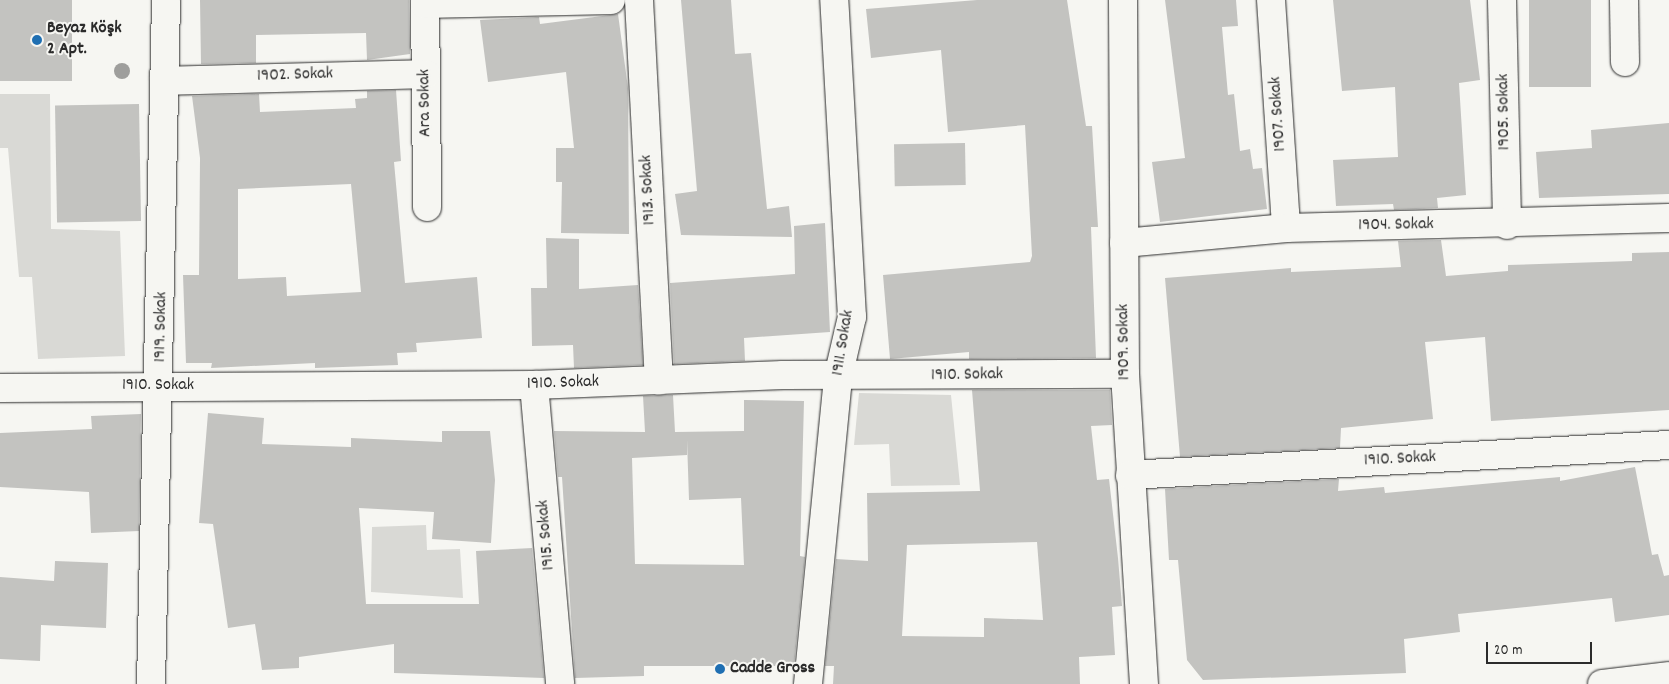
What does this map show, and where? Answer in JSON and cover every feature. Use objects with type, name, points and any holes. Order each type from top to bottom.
[{"type":"street","name":"1919. Sokak","points":[[151,684],[161,385],[166,0]]},
{"type":"street","points":[[425,2],[612,0]]},
{"type":"street","name":"1913. Sokak","points":[[639,0],[659,380]]},
{"type":"street","name":"1911. Sokak","points":[[808,684],[838,377],[852,317],[834,0]]},
{"type":"street","name":"1909. Sokak","points":[[1122,0],[1125,374],[1144,684]]},
{"type":"street","name":"1907. Sokak","points":[[1271,0],[1286,228]]},
{"type":"street","name":"1905. Sokak","points":[[1502,0],[1508,225]]},
{"type":"street","points":[[1624,0],[1625,62]]},
{"type":"street","name":"Ara Sokak","points":[[425,2],[428,207]]},
{"type":"street","name":"1902. Sokak","points":[[164,81],[426,74]]},
{"type":"street","name":"1904. Sokak","points":[[1124,243],[1286,228],[1508,225],[1669,218]]},
{"type":"street","name":"1910. Sokak","points":[[0,388],[161,385],[534,385],[783,375],[838,377],[1125,374]]},
{"type":"street","name":"1915. Sokak","points":[[534,385],[560,684]]},
{"type":"street","name":"1910. Sokak","points":[[1130,475],[1669,445]]},
{"type":"street","points":[[1602,684],[1669,676]]},
{"type":"shaded area","points":[[0,94],[50,94],[51,229],[120,231],[125,356],[38,359],[32,277],[19,277],[8,148],[0,148]]},
{"type":"shaded area","points":[[859,393],[951,395],[960,485],[891,486],[889,444],[854,445]]},
{"type":"shaded area","points":[[426,525],[427,550],[460,549],[463,598],[371,592],[372,527]]},
{"type":"building","name":"Beyaz Köşk 2 Apt.","points":[[0,0],[72,0],[72,81],[0,81]]},
{"type":"building","points":[[200,0],[409,0],[410,54],[367,60],[366,33],[256,35],[256,63],[201,64]]},
{"type":"building","points":[[681,0],[731,0],[735,54],[751,53],[767,209],[789,206],[792,237],[681,235],[675,194],[697,191]]},
{"type":"building","points":[[977,0],[1067,0],[1086,126],[1092,126],[1098,227],[1091,227],[1096,358],[969,359],[969,352],[890,359],[883,275],[1030,262],[1032,256],[1025,125],[948,132],[941,50],[871,58],[866,9]]},
{"type":"building","points":[[1165,0],[1236,0],[1238,26],[1222,27],[1228,95],[1234,94],[1240,151],[1250,149],[1253,169],[1262,168],[1267,209],[1160,222],[1152,162],[1185,158]]},
{"type":"building","points":[[1333,0],[1470,0],[1480,80],[1459,83],[1466,195],[1437,198],[1438,208],[1394,210],[1393,204],[1336,206],[1333,160],[1398,157],[1395,87],[1342,91]]},
{"type":"building","points":[[1529,0],[1591,0],[1591,87],[1529,87]]},
{"type":"building","points":[[618,14],[628,88],[629,234],[561,233],[562,182],[556,182],[556,148],[574,148],[566,72],[488,82],[480,20],[539,17],[540,24]]},
{"type":"building","points":[[396,90],[401,161],[394,162],[405,283],[477,277],[482,338],[416,343],[417,352],[397,353],[398,365],[315,368],[315,363],[211,368],[212,363],[186,363],[183,275],[199,275],[200,158],[192,96],[259,94],[260,112],[356,108],[355,99],[367,98],[367,91]],"holes":[[[351,184],[361,292],[287,296],[286,277],[238,279],[238,189]]]},
{"type":"building","points":[[139,104],[141,221],[57,222],[55,105]]},
{"type":"building","points":[[1669,123],[1669,194],[1539,198],[1536,152],[1592,148],[1591,130]]},
{"type":"building","points":[[965,143],[966,185],[895,186],[894,144]]},
{"type":"building","points":[[825,223],[830,332],[744,338],[745,361],[674,364],[670,283],[795,274],[794,226]]},
{"type":"building","points":[[546,238],[579,239],[579,289],[638,285],[643,365],[574,368],[573,345],[532,346],[531,288],[547,288]]},
{"type":"building","points":[[1441,240],[1446,276],[1508,271],[1508,265],[1632,261],[1632,253],[1669,252],[1669,410],[1491,421],[1485,337],[1425,342],[1433,419],[1341,428],[1340,448],[1180,457],[1165,278],[1291,268],[1291,272],[1401,267],[1398,241]]},
{"type":"building","points":[[972,390],[1110,390],[1112,425],[1091,426],[1097,480],[1109,479],[1118,558],[1122,606],[1112,607],[1115,655],[1079,657],[1080,684],[833,684],[834,666],[825,666],[836,559],[868,561],[867,493],[980,491]],"holes":[[[1037,542],[1043,620],[984,618],[984,637],[902,636],[907,545]]]},
{"type":"building","points":[[673,395],[675,432],[744,431],[744,400],[804,401],[800,556],[805,557],[794,666],[644,666],[644,676],[575,678],[562,477],[558,477],[554,431],[645,432],[643,396]],"holes":[[[687,440],[689,500],[741,498],[744,565],[635,564],[632,458],[687,455]]]},
{"type":"building","points":[[208,413],[264,418],[262,444],[351,447],[351,438],[442,442],[442,431],[490,431],[495,480],[491,543],[432,539],[434,512],[359,508],[366,604],[479,604],[476,551],[532,548],[544,678],[394,673],[394,644],[299,657],[299,668],[262,670],[255,624],[228,628],[213,524],[199,523]]},
{"type":"building","points":[[141,414],[139,531],[91,533],[89,492],[0,487],[0,433],[92,429],[91,416]]},
{"type":"building","points":[[1635,467],[1652,555],[1658,554],[1664,576],[1669,575],[1669,615],[1615,622],[1612,598],[1458,614],[1460,632],[1404,639],[1406,673],[1203,680],[1187,660],[1178,560],[1169,560],[1165,489],[1339,479],[1338,491],[1384,487],[1385,493],[1560,477],[1560,481]]},
{"type":"building","points":[[55,561],[108,563],[106,628],[41,625],[40,661],[0,659],[0,577],[54,581]]},
{"type":"place","name":"Beyaz Köşk 2 Apt.","points":[[37,40]]},
{"type":"place","name":"Cadde Gross","points":[[720,669]]}]
